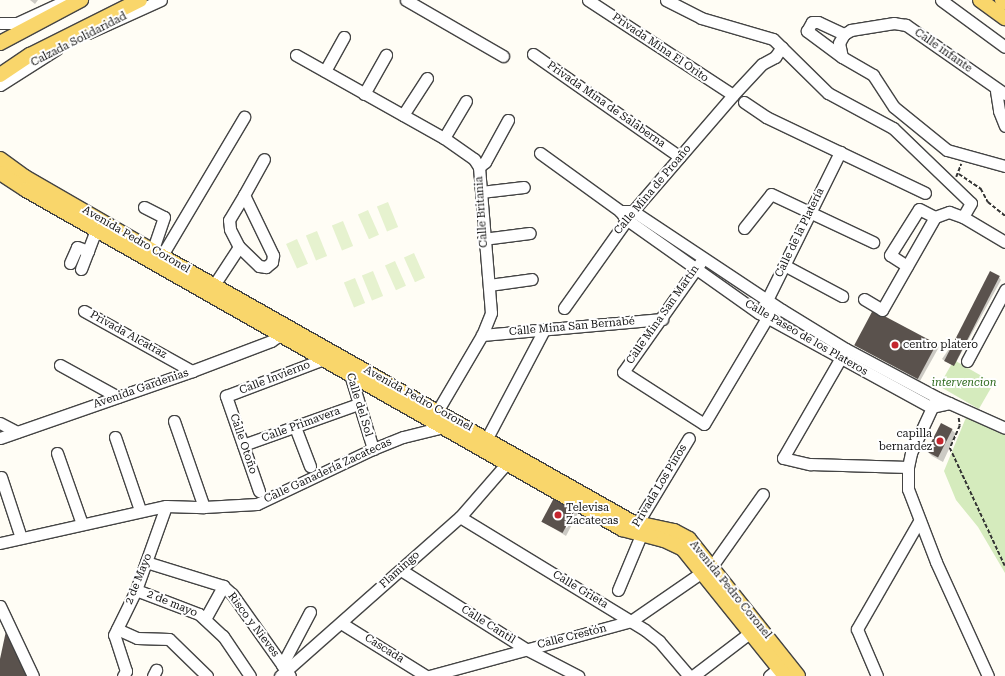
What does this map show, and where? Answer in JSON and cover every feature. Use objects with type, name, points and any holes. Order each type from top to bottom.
[{"type":"main road","points":[[0,43],[81,0]]},
{"type":"main road","name":"Calzada Solidaridad","points":[[0,65],[37,42],[120,0]]},
{"type":"main road","name":"Calzada Solidaridad","points":[[0,74],[30,55],[140,0]]},
{"type":"main road","points":[[980,0],[1005,18]]},
{"type":"main road","name":"Avenida Pedro Coronel","points":[[0,159],[25,177],[155,258],[280,335],[324,360],[348,366],[438,410],[487,438],[561,487],[637,530],[682,534],[698,547],[707,569],[755,629],[798,676]]},
{"type":"main road","name":"Avenida Pedro Coronel","points":[[0,173],[96,230],[214,285],[348,366],[443,427],[507,463],[561,487]]},
{"type":"main road","name":"Avenida Pedro Coronel","points":[[755,629],[777,673]]},
{"type":"street","points":[[0,36],[4,29],[0,23],[18,23],[67,0]]},
{"type":"street","points":[[0,49],[91,0]]},
{"type":"street","name":"Calzada Solidaridad","points":[[0,85],[46,55],[161,0]]},
{"type":"street","points":[[406,0],[503,56]]},
{"type":"street","name":"Privada Mina El Orito","points":[[588,0],[733,95]]},
{"type":"street","points":[[666,0],[701,18],[759,33],[774,39],[828,93],[893,128],[954,178],[971,203],[963,217]]},
{"type":"street","points":[[941,0],[1005,47]]},
{"type":"street","points":[[842,57],[838,49],[848,32],[818,22],[812,22],[806,31],[842,57],[873,75],[894,107],[904,117],[947,150],[962,156],[1005,166]]},
{"type":"street","name":"Calle infante","points":[[848,32],[894,23],[906,25],[1001,92]]},
{"type":"street","points":[[325,71],[344,37]]},
{"type":"street","name":"Calle Mina de Proaño","points":[[564,308],[626,214],[680,157],[733,95],[762,64],[775,57],[782,47]]},
{"type":"street","name":"Privada Mina de Salaberna","points":[[533,54],[680,157]]},
{"type":"street","name":"Calle Britania","points":[[296,55],[444,138],[474,159],[479,166],[483,239],[491,313],[482,335],[438,410]]},
{"type":"street","points":[[364,94],[386,55]]},
{"type":"street","points":[[404,115],[427,78]]},
{"type":"street","points":[[1001,92],[999,111],[1005,126]]},
{"type":"street","points":[[444,138],[466,101]]},
{"type":"street","points":[[744,102],[766,117],[925,193]]},
{"type":"street","points":[[155,258],[244,117]]},
{"type":"street","points":[[479,166],[485,162],[508,120]]},
{"type":"street","name":"Calle de la Platería","points":[[623,372],[704,424],[770,303],[784,266],[840,152]]},
{"type":"street","name":"Calle Paseo de los Plateros","points":[[540,153],[699,264],[763,315],[840,359],[931,407]]},
{"type":"street","points":[[244,195],[273,255],[272,262],[266,266],[259,266],[240,247],[230,229],[229,220],[264,159]]},
{"type":"street","points":[[480,192],[524,186]]},
{"type":"street","points":[[744,228],[771,194],[810,211],[873,242]]},
{"type":"street","points":[[144,207],[164,217],[155,258]]},
{"type":"street","points":[[907,266],[890,255],[919,208],[935,217]]},
{"type":"street","points":[[864,300],[882,310],[935,217],[949,212],[963,217],[1005,242]]},
{"type":"street","points":[[81,269],[96,230]]},
{"type":"street","points":[[483,239],[530,233]]},
{"type":"street","points":[[70,263],[78,247],[88,251]]},
{"type":"street","points":[[214,285],[240,247]]},
{"type":"street","name":"Calle Paseo de los Plateros","points":[[699,264],[770,303],[846,349],[938,398],[1005,428]]},
{"type":"street","name":"Calle Mina San Martín","points":[[623,372],[699,264]]},
{"type":"street","points":[[784,266],[842,296]]},
{"type":"street","points":[[488,285],[532,279]]},
{"type":"street","points":[[967,361],[1005,290]]},
{"type":"street","name":"Privada Alcatraz","points":[[84,311],[192,371]]},
{"type":"street","name":"Calle Mina San Bernabé","points":[[482,335],[662,318]]},
{"type":"street","points":[[487,438],[544,330]]},
{"type":"street","name":"Avenida Gardenias","points":[[0,438],[192,371],[271,341],[280,335]]},
{"type":"street","points":[[846,349],[783,458],[810,464],[908,467]]},
{"type":"street","name":"Calle Invierno","points":[[226,396],[324,360]]},
{"type":"street","points":[[60,365],[118,397]]},
{"type":"street","name":"Calle del Sol","points":[[348,366],[358,404],[374,449]]},
{"type":"street","name":"Calle Otoño","points":[[226,396],[259,491]]},
{"type":"street","points":[[938,398],[931,407],[908,467],[908,488],[919,521],[988,676]]},
{"type":"street","name":"Calle Primavera","points":[[243,445],[358,404]]},
{"type":"street","points":[[931,407],[954,405]]},
{"type":"street","points":[[174,422],[204,507]]},
{"type":"street","points":[[0,423],[17,432]]},
{"type":"street","points":[[295,427],[310,466]]},
{"type":"street","name":"Calle Ganadería Zacatecas","points":[[0,543],[140,510],[166,506],[204,507],[265,501],[374,449],[403,437],[443,427]]},
{"type":"street","points":[[115,437],[140,510]]},
{"type":"street","name":"Privada Los Pinos","points":[[618,590],[637,530],[689,438]]},
{"type":"street","points":[[57,453],[82,524]]},
{"type":"street","name":"Flamingo","points":[[285,672],[460,517],[507,463]]},
{"type":"street","points":[[1,477],[21,538]]},
{"type":"street","points":[[707,569],[763,494]]},
{"type":"street","name":"2 de Mayo","points":[[117,629],[136,590],[166,506]]},
{"type":"street","name":"Calle Grieta","points":[[460,517],[631,621],[659,641],[689,676]]},
{"type":"street","points":[[877,676],[858,629],[919,521]]},
{"type":"street","name":"Risco y Nieves","points":[[146,562],[223,586],[232,594],[285,672]]},
{"type":"street","name":"Calle Crestón","points":[[429,676],[631,621],[707,569]]},
{"type":"street","name":"Calle Cantil","points":[[401,570],[526,649],[578,676]]},
{"type":"street","points":[[205,619],[223,586]]},
{"type":"street","name":"2 de mayo","points":[[136,590],[180,605],[205,619],[223,636],[250,676]]},
{"type":"street","points":[[0,610],[33,676]]},
{"type":"street","points":[[285,672],[310,612]]},
{"type":"street","name":"Cascada","points":[[341,623],[426,676]]},
{"type":"street","points":[[123,676],[126,670],[114,635],[117,629],[137,638],[169,639],[207,676]]},
{"type":"street","points":[[694,676],[755,629]]},
{"type":"path","points":[[962,156],[954,178],[981,189],[988,202],[1005,216]]},
{"type":"path","points":[[954,405],[960,426],[950,448],[1005,566]]},
{"type":"green space","points":[[388,202],[398,227],[387,232],[377,206]]},
{"type":"green space","points":[[368,210],[379,235],[369,239],[358,214]]},
{"type":"green space","points":[[343,221],[353,246],[342,251],[332,225]]},
{"type":"green space","points":[[317,231],[327,256],[316,261],[306,235]]},
{"type":"green space","points":[[297,239],[308,264],[297,269],[286,244]]},
{"type":"green space","points":[[414,253],[425,278],[415,282],[404,257]]},
{"type":"green space","points":[[395,261],[406,286],[396,290],[385,265]]},
{"type":"green space","points":[[373,271],[383,296],[372,301],[362,275]]},
{"type":"green space","points":[[355,278],[365,303],[354,308],[344,282]]},
{"type":"green space","name":"intervencion","points":[[954,360],[994,383],[979,409],[939,386]]},
{"type":"green space","points":[[967,415],[1005,431],[1005,573],[978,527],[956,500],[944,471]]},
{"type":"building","name":"centro platero","points":[[990,271],[1000,276],[954,366],[944,361]]},
{"type":"building","name":"centro platero","points":[[873,310],[937,344],[918,379],[854,345]]},
{"type":"building","name":"capilla bernardez","points":[[941,423],[953,429],[938,457],[926,452]]},
{"type":"building","name":"Televisa Zacatecas","points":[[554,498],[575,509],[563,533],[541,522]]},
{"type":"building","points":[[6,631],[28,676],[0,676],[0,659]]},
{"type":"place","name":"centro platero","points":[[895,345]]},
{"type":"place","name":"capilla bernardez","points":[[940,441]]},
{"type":"place","name":"Televisa Zacatecas","points":[[558,515]]}]
